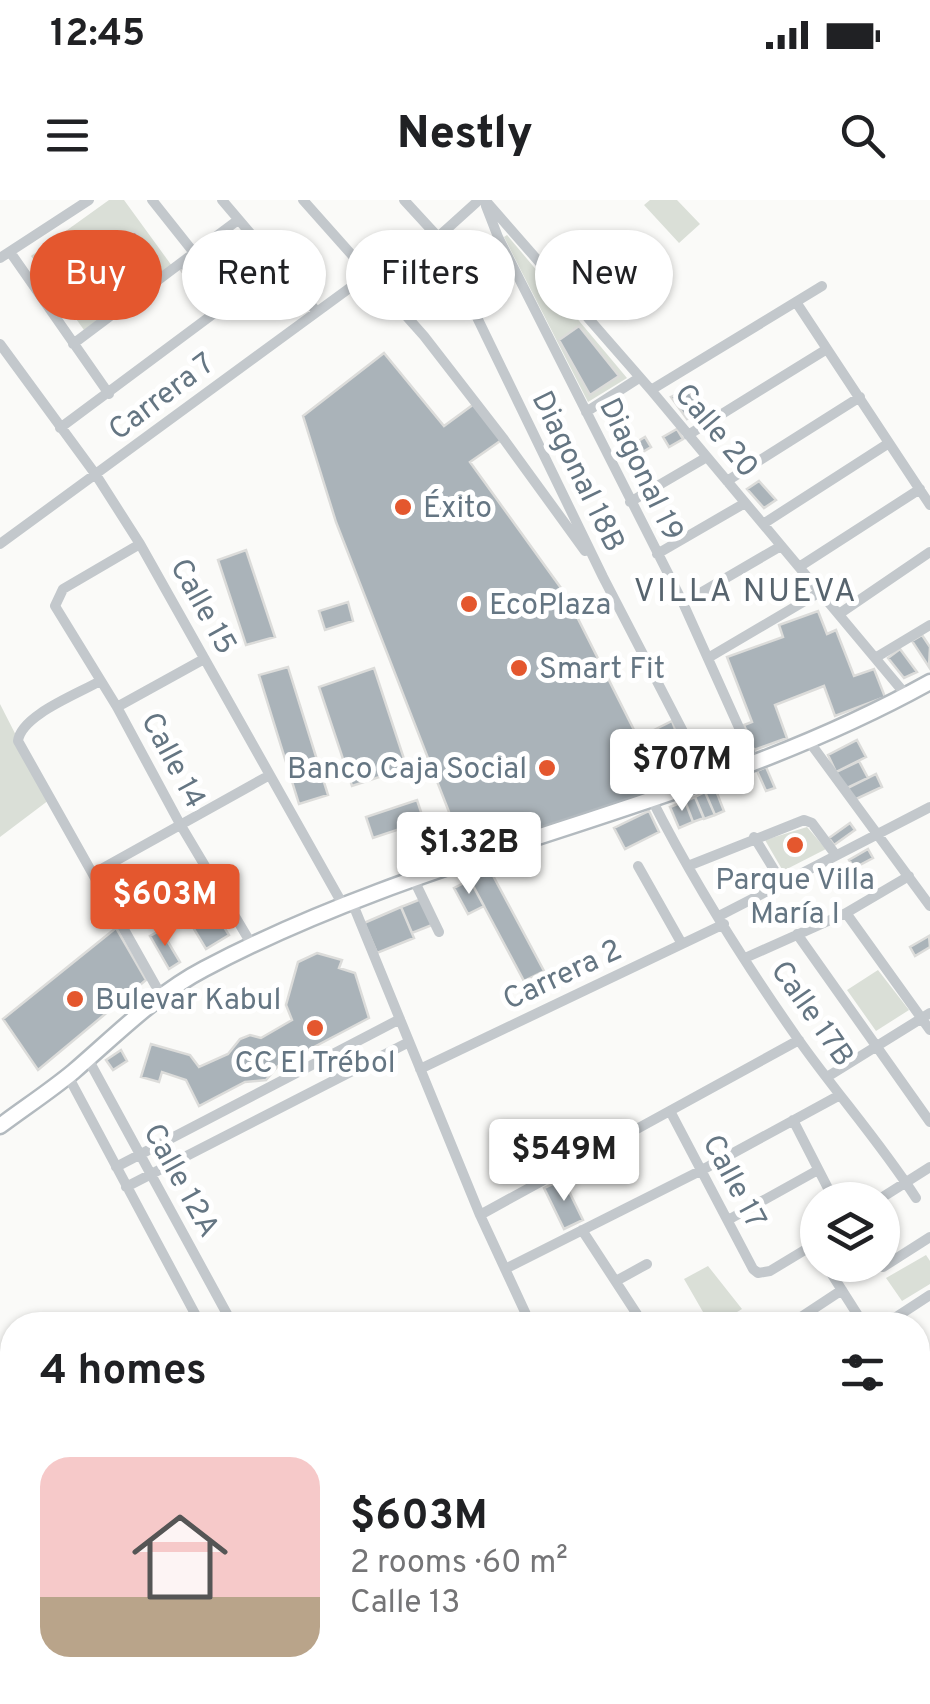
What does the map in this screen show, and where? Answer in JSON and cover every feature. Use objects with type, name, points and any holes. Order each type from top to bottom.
[{"type":"main road","points":[[0,1126],[68,1076],[162,997],[200,971],[252,945],[348,904],[754,761],[930,682]]},
{"type":"street","points":[[89,200],[5,255],[108,394]]},
{"type":"street","points":[[152,200],[182,239]]},
{"type":"street","points":[[222,200],[247,230]]},
{"type":"street","points":[[302,200],[424,336],[603,577]]},
{"type":"street","points":[[404,200],[432,230]]},
{"type":"street","points":[[447,230],[483,200]]},
{"type":"street","name":"Calle 20","points":[[483,200],[727,480],[906,695]]},
{"type":"street","name":"Diagonal 19","points":[[483,200],[498,237],[683,603],[754,761]]},
{"type":"street","points":[[225,230],[238,220]]},
{"type":"street","points":[[74,344],[182,263]]},
{"type":"street","points":[[650,390],[822,286]]},
{"type":"street","points":[[796,302],[930,505]]},
{"type":"street","points":[[60,428],[207,320]]},
{"type":"street","name":"Carrera 7","points":[[0,544],[306,320]]},
{"type":"street","name":"Diagonal 18B","points":[[478,320],[603,577],[707,778]]},
{"type":"street","name":"Calle 15","points":[[0,344],[96,475],[140,544],[268,776],[348,904],[525,1312]]},
{"type":"street","points":[[688,435],[827,349]]},
{"type":"street","points":[[586,412],[639,378]]},
{"type":"street","points":[[727,480],[860,398]]},
{"type":"street","points":[[763,524],[889,443]]},
{"type":"street","points":[[630,502],[707,457]]},
{"type":"street","points":[[799,567],[920,489]]},
{"type":"street","points":[[656,554],[745,502]]},
{"type":"street","name":"Calle 14","points":[[140,544],[62,589],[56,597],[58,614],[117,707],[252,945]]},
{"type":"street","points":[[683,603],[781,546]]},
{"type":"street","points":[[839,614],[930,552]]},
{"type":"street","points":[[708,658],[820,592]]},
{"type":"street","points":[[875,658],[930,625]]},
{"type":"street","points":[[117,707],[204,659]]},
{"type":"street","points":[[100,681],[28,721],[18,734],[18,742],[162,997]]},
{"type":"street","points":[[808,740],[929,903]]},
{"type":"street","points":[[94,873],[268,776]]},
{"type":"street","name":"Calle 17B","points":[[652,798],[688,866],[798,1040],[916,1198]]},
{"type":"street","name":"Carrera 2","points":[[420,1069],[682,944],[781,881],[930,806]]},
{"type":"street","points":[[688,866],[808,820],[836,854]]},
{"type":"street","points":[[754,838],[781,881]]},
{"type":"street","points":[[638,866],[682,944]]},
{"type":"street","points":[[745,958],[846,913],[910,876]]},
{"type":"street","points":[[414,880],[440,932]]},
{"type":"street","points":[[846,913],[926,1016],[930,1030]]},
{"type":"street","points":[[798,934],[930,1122]]},
{"type":"street","points":[[827,1077],[926,1016]]},
{"type":"street","points":[[116,1167],[400,1019]]},
{"type":"street","points":[[480,1215],[798,1040]]},
{"type":"street","points":[[126,1187],[409,1042]]},
{"type":"street","name":"Calle 12A","points":[[88,1059],[226,1312]]},
{"type":"street","name":"Calle 12A","points":[[68,1076],[194,1312]]},
{"type":"street","points":[[504,1269],[702,1170],[840,1095]]},
{"type":"street","name":"Calle 17","points":[[670,1111],[753,1269],[758,1273],[770,1270],[800,1254]]},
{"type":"street","points":[[793,1120],[824,1182]]},
{"type":"street","points":[[900,1186],[930,1167]]},
{"type":"street","points":[[728,1220],[818,1170]]},
{"type":"street","points":[[582,1230],[636,1312]]},
{"type":"street","points":[[900,1258],[928,1242]]},
{"type":"street","points":[[616,1282],[647,1264]]},
{"type":"street","points":[[837,1282],[856,1312]]},
{"type":"street","points":[[810,1312],[842,1290]]},
{"type":"street","points":[[904,1312],[930,1295]]},
{"type":"shaded area","points":[[109,200],[124,200],[146,230],[67,230]]},
{"type":"shaded area","points":[[650,200],[677,200],[700,224],[679,243],[673,230],[667,230],[644,205]]},
{"type":"shaded area","points":[[515,245],[535,268],[535,298],[515,259]]},
{"type":"shaded area","points":[[162,252],[172,266],[162,273]]},
{"type":"shaded area","points":[[77,320],[98,320],[84,330]]},
{"type":"shaded area","points":[[546,320],[578,320],[627,378],[588,402]]},
{"type":"shaded area","points":[[0,704],[49,800],[0,837]]},
{"type":"shaded area","name":"Parque Villa María I","points":[[807,827],[826,849],[783,871],[765,840]]},
{"type":"shaded area","points":[[878,970],[909,1010],[876,1031],[847,990]]},
{"type":"shaded area","points":[[926,1255],[930,1261],[930,1284],[902,1301],[889,1282],[900,1282],[900,1270]]},
{"type":"shaded area","points":[[708,1266],[742,1309],[703,1312],[684,1279]]},
{"type":"building","points":[[579,326],[619,376],[590,395],[559,340]]},
{"type":"building","name":"EcoPlaza","points":[[384,353],[444,426],[474,404],[503,439],[470,462],[566,595],[638,738],[632,762],[651,798],[463,859],[456,830],[336,522],[303,416]]},
{"type":"building","points":[[687,389],[702,408],[687,419],[671,397]]},
{"type":"building","points":[[677,429],[683,439],[669,447],[663,437]]},
{"type":"building","points":[[645,437],[651,447],[636,456],[630,446]]},
{"type":"building","points":[[759,481],[776,500],[764,508],[747,489]]},
{"type":"building","points":[[246,550],[275,637],[246,645],[218,560]]},
{"type":"building","points":[[348,602],[353,621],[325,630],[319,611]]},
{"type":"building","points":[[818,611],[827,634],[836,630],[854,676],[874,669],[885,697],[835,716],[824,686],[775,705],[787,738],[754,750],[744,725],[752,722],[727,657],[783,637],[779,625]]},
{"type":"building","points":[[922,635],[930,647],[929,667],[912,641]]},
{"type":"building","points":[[900,649],[917,672],[904,678],[888,658]]},
{"type":"building","points":[[288,667],[328,795],[299,804],[259,675]]},
{"type":"building","points":[[374,668],[407,768],[352,786],[319,687]]},
{"type":"building","points":[[672,721],[687,761],[649,774],[632,762],[638,738]]},
{"type":"building","points":[[857,740],[866,757],[836,772],[828,755]]},
{"type":"building","points":[[859,761],[868,778],[845,789],[836,772]]},
{"type":"building","points":[[766,767],[775,788],[766,791],[757,771]]},
{"type":"building","points":[[876,774],[882,787],[854,800],[848,788]]},
{"type":"building","points":[[715,788],[724,811],[715,815],[705,792]]},
{"type":"building","points":[[705,792],[715,815],[704,819],[695,797]]},
{"type":"building","points":[[695,797],[704,818],[693,822],[685,801]]},
{"type":"building","points":[[417,800],[424,821],[373,838],[366,817]]},
{"type":"building","points":[[685,801],[693,822],[679,828],[670,807]]},
{"type":"building","points":[[649,811],[659,832],[625,849],[614,828]]},
{"type":"building","points":[[850,823],[855,830],[834,845],[829,838]]},
{"type":"building","points":[[868,849],[873,858],[854,868],[849,860]]},
{"type":"building","points":[[490,870],[544,971],[524,981],[470,880]]},
{"type":"building","points":[[470,880],[484,906],[468,914],[454,888]]},
{"type":"building","points":[[421,899],[432,925],[412,933],[401,907]]},
{"type":"building","points":[[401,907],[414,938],[377,953],[364,923]]},
{"type":"building","points":[[214,911],[229,935],[206,949],[191,924]]},
{"type":"building","name":"Bulevar Kabul","points":[[116,928],[146,980],[38,1070],[3,1019]]},
{"type":"building","points":[[161,930],[180,962],[169,969],[150,936]]},
{"type":"building","points":[[929,936],[930,947],[915,956],[910,947]]},
{"type":"building","name":"CC El Trébol","points":[[317,953],[342,960],[339,968],[355,973],[369,1018],[278,1066],[266,1080],[245,1082],[199,1106],[186,1080],[162,1072],[159,1082],[141,1077],[151,1044],[190,1055],[199,1067],[228,1054],[240,1039],[250,1035],[261,1038],[292,1020],[286,1005],[298,962]]},
{"type":"building","points":[[121,1050],[127,1061],[113,1070],[106,1060]]},
{"type":"building","points":[[563,1179],[583,1220],[564,1229],[544,1188]]},
{"type":"place","name":"Éxito","points":[[403,507]]},
{"type":"place","name":"EcoPlaza","points":[[469,604]]},
{"type":"place","name":"Smart Fit","points":[[519,668]]},
{"type":"place","name":"Banco Caja Social","points":[[547,768]]},
{"type":"place","name":"Parque Villa María I","points":[[795,845]]},
{"type":"place","name":"Bulevar Kabul","points":[[75,999]]},
{"type":"place","name":"CC El Trébol","points":[[315,1028]]},
{"type":"district","name":"VILLA NUEVA","points":[[746,590]]}]
